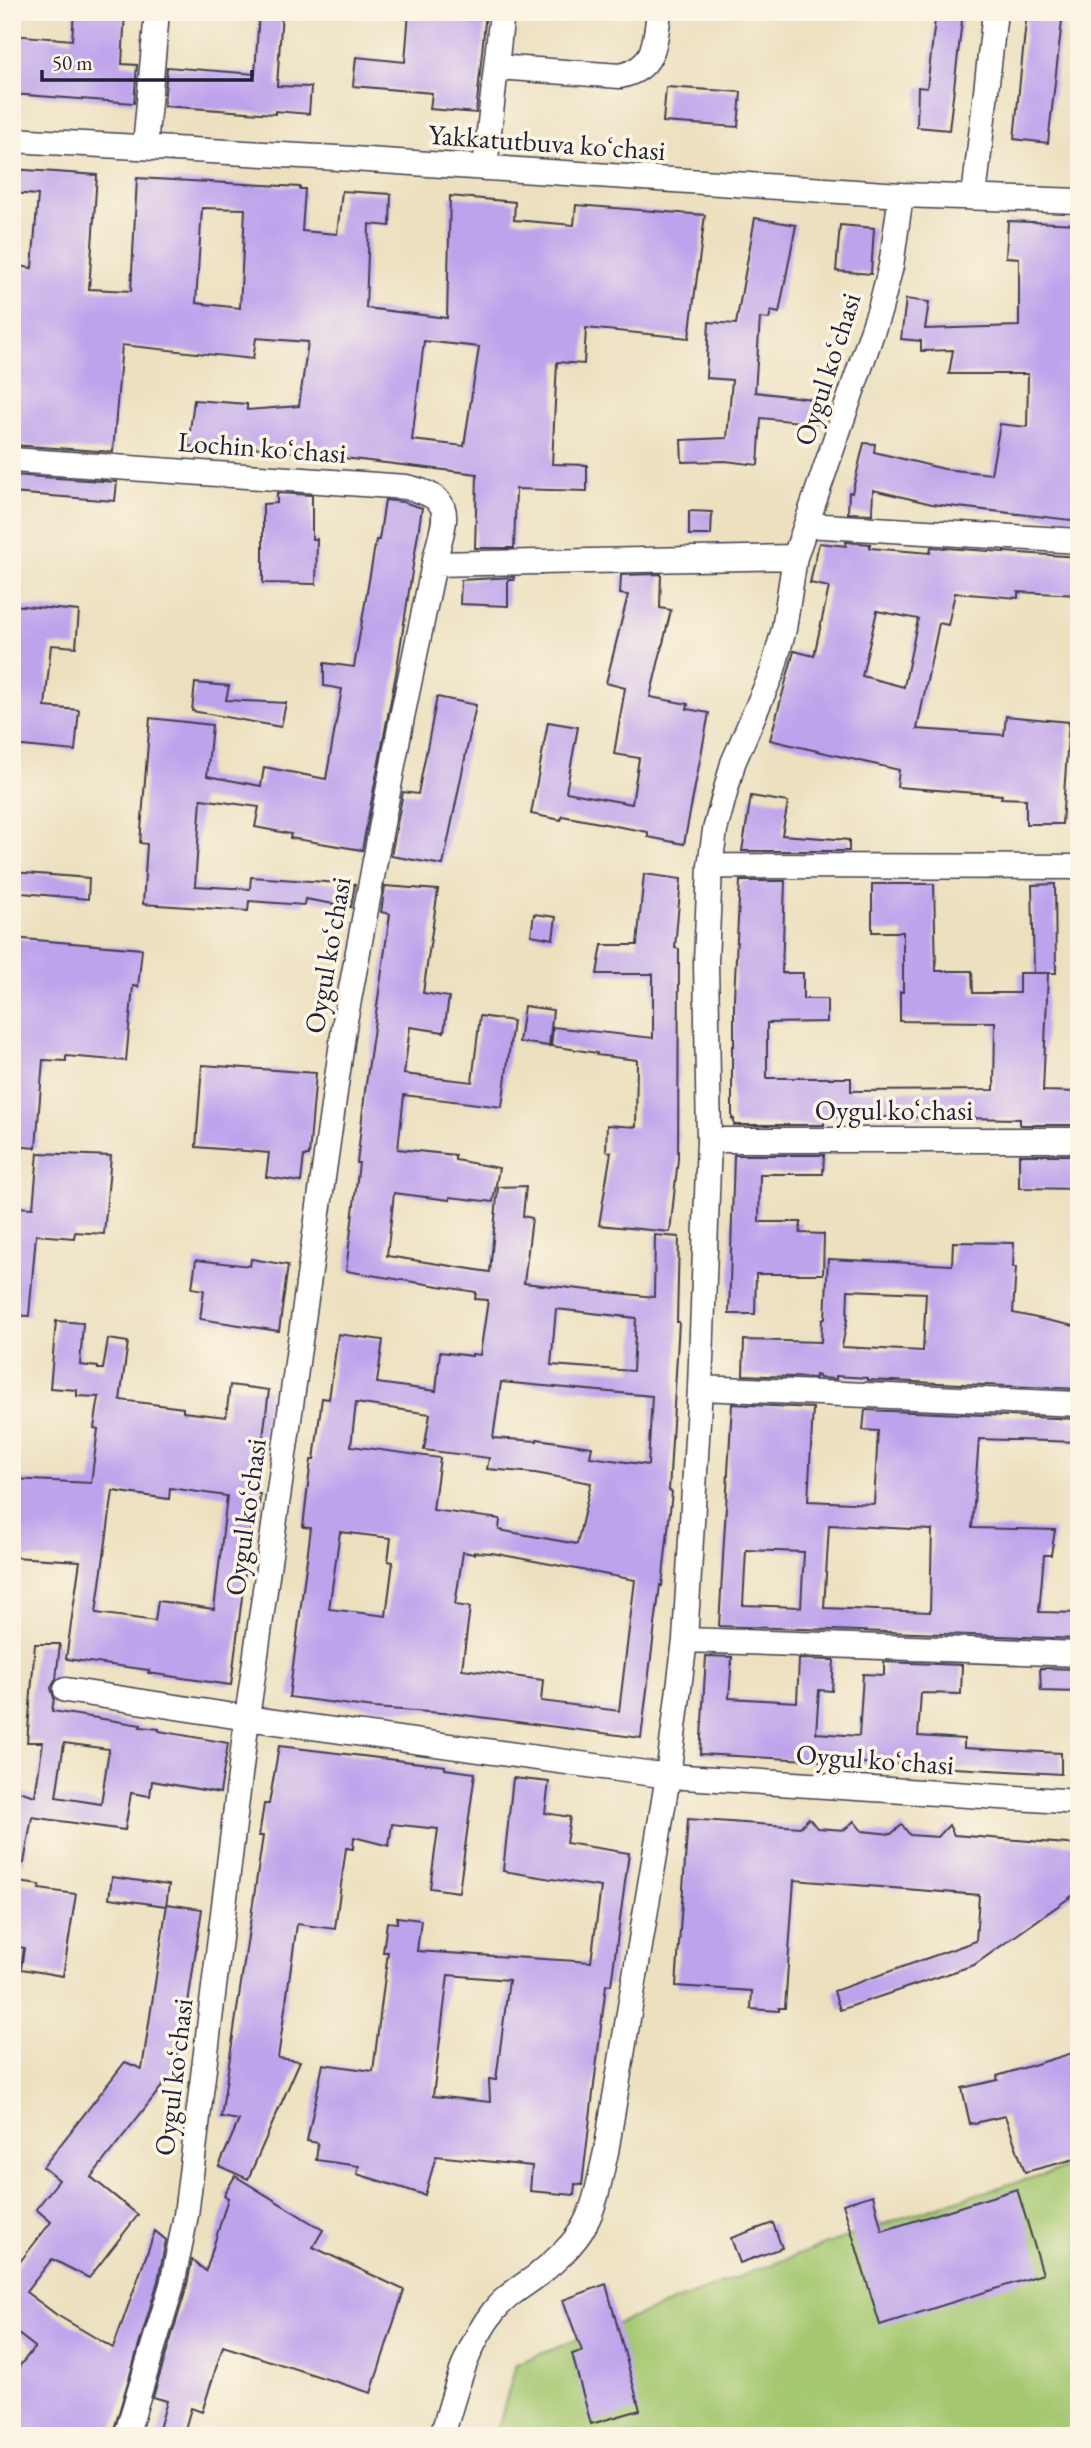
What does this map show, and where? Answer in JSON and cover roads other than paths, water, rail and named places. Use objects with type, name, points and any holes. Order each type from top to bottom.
[{"type":"street","points":[[145,147],[158,12]]},
{"type":"street","points":[[485,168],[502,12]]},
{"type":"street","points":[[496,67],[620,76],[635,73],[645,65],[651,54],[659,12]]},
{"type":"street","points":[[974,197],[995,12]]},
{"type":"street","name":"Yakkatutbuva koʻchasi","points":[[12,140],[901,195],[1079,201]]},
{"type":"street","name":"Oygul koʻchasi","points":[[442,2436],[467,2357],[492,2314],[503,2300],[537,2276],[566,2249],[585,2226],[594,2203],[606,2152],[668,1776],[685,1640],[701,1388],[709,1140],[706,961],[710,866],[715,830],[733,763],[772,673],[784,629],[795,557],[880,309],[891,266],[901,195]]},
{"type":"street","name":"Lochin koʻchasi","points":[[12,460],[406,487],[425,491],[442,502],[444,516],[434,564]]},
{"type":"street","points":[[806,525],[1079,541]]},
{"type":"street","points":[[434,564],[795,557]]},
{"type":"street","name":"Oygul koʻchasi","points":[[126,2436],[172,2285],[186,2215],[247,1718],[345,1021],[399,730],[434,564]]},
{"type":"street","points":[[710,866],[1079,867]]},
{"type":"street","name":"Oygul koʻchasi","points":[[709,1140],[1079,1140]]},
{"type":"street","points":[[701,1388],[1079,1404]]},
{"type":"street","points":[[685,1640],[1079,1654]]},
{"type":"street","points":[[66,1690],[247,1718]]},
{"type":"street","name":"Oygul koʻchasi","points":[[247,1718],[668,1776],[1079,1802]]}]
